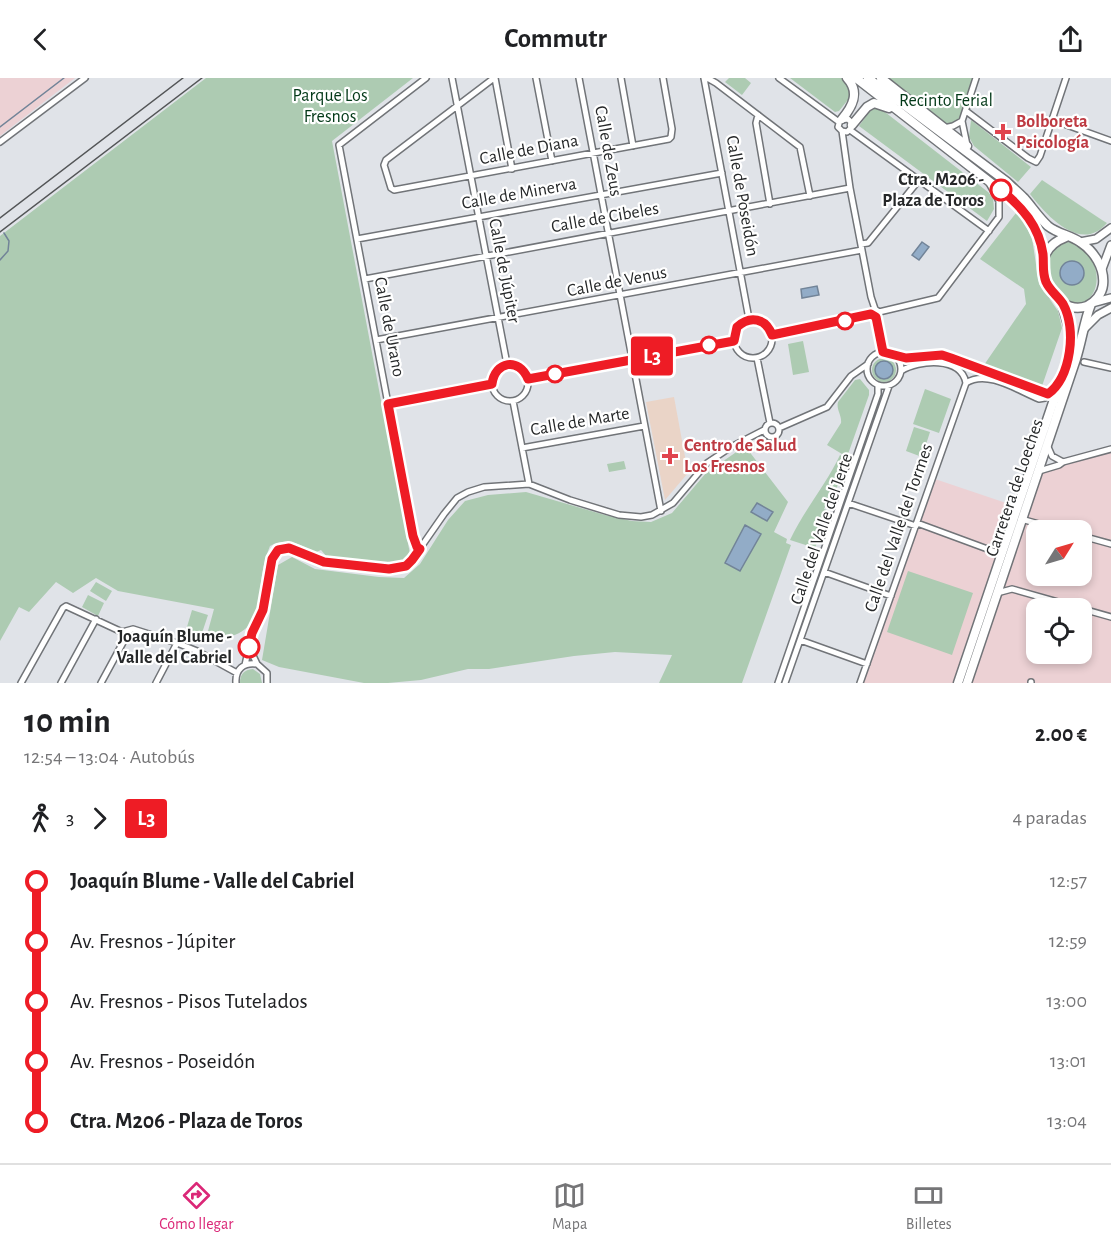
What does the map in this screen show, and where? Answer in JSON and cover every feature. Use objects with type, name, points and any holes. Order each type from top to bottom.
[{"type":"main road","points":[[840,121],[855,98],[847,78]]},
{"type":"main road","points":[[856,78],[989,176],[1024,198],[1046,224],[1089,249],[1102,271],[1101,292],[1092,304],[1083,308],[1072,308],[1062,304],[1047,284],[1036,231],[1017,203],[989,176],[868,78]]},
{"type":"main road","points":[[881,78],[968,147],[989,176]]},
{"type":"main road","points":[[851,127],[867,107],[874,104],[882,104],[904,115]]},
{"type":"main road","points":[[1043,256],[1051,245],[1066,237]]},
{"type":"main road","name":"Carretera de Loeches","points":[[958,683],[1069,355],[1071,335],[1062,304]]},
{"type":"main road","name":"Carretera de Loeches","points":[[967,683],[1082,342],[1082,331],[1092,304]]},
{"type":"street","points":[[0,141],[85,78]]},
{"type":"street","name":"Calle de Urano","points":[[420,549],[413,536],[339,145],[426,78]]},
{"type":"street","name":"Calle de Júpiter","points":[[452,78],[507,364]]},
{"type":"street","points":[[458,105],[494,78],[512,169]]},
{"type":"street","points":[[536,78],[552,161]]},
{"type":"street","name":"Calle de Zeus","points":[[579,78],[661,511]]},
{"type":"street","points":[[621,78],[633,146]]},
{"type":"street","name":"Calle de Diana","points":[[458,105],[386,160],[384,165],[391,188],[394,190],[665,140],[671,137],[672,129],[663,78]]},
{"type":"street","points":[[704,78],[709,78],[716,83],[800,147],[810,196]]},
{"type":"street","name":"Calle de Poseidón","points":[[704,78],[749,320]]},
{"type":"street","points":[[778,78],[840,121],[848,119],[851,127],[989,231]]},
{"type":"street","points":[[968,147],[962,121],[976,78]]},
{"type":"street","points":[[966,111],[1036,162],[1053,120],[1066,78]]},
{"type":"street","points":[[758,115],[756,123],[770,204]]},
{"type":"street","points":[[1053,120],[1111,141]]},
{"type":"street","points":[[840,121],[838,127],[842,131],[850,189],[883,352]]},
{"type":"street","points":[[944,128],[962,121]]},
{"type":"street","points":[[842,131],[851,127]]},
{"type":"street","name":"Calle de Minerva","points":[[357,239],[722,173]]},
{"type":"street","points":[[772,335],[938,298],[999,217],[999,201],[989,176]]},
{"type":"street","points":[[861,247],[868,243],[919,180]]},
{"type":"street","name":"Calle de Cibeles","points":[[365,279],[850,189]]},
{"type":"street","points":[[1080,242],[1096,239],[1111,228]]},
{"type":"street","points":[[1111,245],[1102,271],[1111,280]]},
{"type":"street","name":"Calle de Venus","points":[[376,340],[741,274],[861,247]]},
{"type":"street","points":[[1092,304],[1111,298]]},
{"type":"street","points":[[1082,331],[1098,315],[1111,308]]},
{"type":"street","points":[[749,320],[764,323],[770,328],[772,335],[769,350],[757,358],[749,358],[742,354],[736,348],[734,341],[737,327],[749,320]]},
{"type":"street","points":[[528,379],[734,341]]},
{"type":"street","points":[[868,376],[868,364],[871,358],[883,352],[906,358],[942,355],[1048,394]]},
{"type":"street","points":[[854,374],[868,376],[878,385],[889,386],[897,380],[901,371],[896,357]]},
{"type":"street","points":[[757,358],[770,423]]},
{"type":"street","points":[[1084,362],[1111,368]]},
{"type":"street","points":[[901,371],[909,366],[949,363],[965,375],[966,383],[981,377],[991,379],[1039,399],[1045,398],[1060,381]]},
{"type":"street","points":[[507,364],[520,367],[528,379],[525,393],[513,401],[499,397],[494,392],[492,384],[496,371],[507,364]]},
{"type":"street","points":[[764,429],[768,436],[772,437],[779,429],[827,407],[854,374],[868,364]]},
{"type":"street","name":"Calle del Valle del Tormes","points":[[860,683],[966,383]]},
{"type":"street","points":[[388,404],[492,384]]},
{"type":"street","name":"Calle del Valle del Jerte","points":[[778,683],[878,394],[878,385]]},
{"type":"street","name":"Calle del Valle del Jerte","points":[[784,683],[889,386]]},
{"type":"street","points":[[513,401],[529,484]]},
{"type":"street","points":[[770,423],[775,423],[779,429]]},
{"type":"street","points":[[236,683],[237,673],[245,664],[252,633],[263,610],[272,559],[278,550],[289,548],[324,562],[389,569],[406,566],[458,498],[484,487],[529,484],[562,497],[619,514],[641,517],[661,511],[673,503],[707,463],[764,429],[770,423]]},
{"type":"street","name":"Calle de Marte","points":[[522,448],[644,426]]},
{"type":"street","points":[[1047,444],[1052,456],[1063,462]]},
{"type":"street","points":[[1038,471],[1111,449]]},
{"type":"street","points":[[848,503],[1001,554]]},
{"type":"street","points":[[1021,519],[1026,520]]},
{"type":"street","points":[[1092,539],[1111,544]]},
{"type":"street","points":[[824,572],[891,596]]},
{"type":"street","points":[[1003,575],[1012,588]]},
{"type":"street","points":[[997,593],[1012,588],[1111,617]]},
{"type":"street","points":[[21,683],[66,606],[122,632],[133,629],[177,643],[237,673]]},
{"type":"street","points":[[61,683],[96,619]]},
{"type":"street","points":[[101,683],[126,637],[126,631]]},
{"type":"street","points":[[800,640],[867,664]]},
{"type":"street","points":[[156,683],[177,643]]},
{"type":"street","points":[[249,647],[257,664],[267,673],[267,683]]},
{"type":"street","points":[[245,664],[257,664]]},
{"type":"shaded area","points":[[0,78],[75,78],[0,136]]},
{"type":"shaded area","name":"Centro de Salud Los Fresnos","points":[[674,397],[688,473],[665,500],[646,402]]},
{"type":"shaded area","points":[[1111,449],[1111,683],[967,683],[1038,471]]},
{"type":"shaded area","points":[[932,478],[1018,507],[958,683],[860,683]]},
{"type":"green space","name":"Parque Los Fresnos","points":[[206,78],[413,78],[332,141],[410,554],[400,563],[391,564],[327,557],[321,550],[314,553],[298,544],[276,543],[270,546],[264,564],[257,610],[252,621],[243,631],[228,638],[205,642],[214,609],[118,591],[96,578],[73,593],[56,582],[29,612],[19,607],[0,641],[0,236]]},
{"type":"green space","points":[[729,78],[745,78],[751,83],[742,95],[725,82]]},
{"type":"green space","points":[[790,78],[842,78],[851,96],[839,111],[835,112]]},
{"type":"green space","name":"Recinto Ferial","points":[[881,78],[976,78],[962,121],[944,128]]},
{"type":"green space","points":[[876,108],[881,109],[988,192],[993,198],[994,209],[987,221],[859,126],[870,111]]},
{"type":"green space","points":[[971,120],[1031,167],[1018,182],[974,146],[969,137]]},
{"type":"green space","points":[[1042,180],[1107,223],[1097,232],[1086,234],[1075,233],[1065,228],[1045,212],[1030,194]]},
{"type":"green space","points":[[1016,213],[1023,220],[1032,238],[1039,284],[1058,311],[1062,328],[1042,386],[984,365],[1026,304],[1024,289],[980,259]]},
{"type":"green space","points":[[1063,242],[1074,243],[1083,249],[1095,266],[1097,277],[1095,287],[1091,297],[1082,304],[1072,303],[1062,297],[1050,279],[1047,268],[1048,257],[1053,248]]},
{"type":"green space","points":[[803,341],[809,372],[793,375],[788,344]]},
{"type":"green space","points":[[884,358],[892,362],[896,370],[892,378],[884,382],[876,378],[872,370],[876,362]]},
{"type":"green space","points":[[860,379],[869,390],[869,395],[847,457],[827,445],[841,423],[838,402],[855,380]]},
{"type":"green space","points":[[925,389],[951,399],[939,433],[913,424]]},
{"type":"green space","points":[[914,427],[930,432],[922,457],[906,451]]},
{"type":"green space","points":[[745,446],[788,502],[774,532],[787,539],[786,543],[791,545],[742,683],[659,683],[672,655],[615,652],[489,669],[468,669],[421,680],[388,683],[364,683],[279,667],[262,660],[278,565],[292,557],[315,569],[404,578],[420,564],[448,520],[465,501],[488,495],[526,492],[605,515],[632,521],[651,522],[672,513],[706,473]]},
{"type":"green space","points":[[840,455],[847,459],[831,504],[827,503],[824,509],[829,511],[815,548],[790,540],[828,477]]},
{"type":"green space","points":[[624,461],[626,469],[609,472],[607,464]]},
{"type":"green space","points":[[908,571],[973,593],[952,655],[887,632]]},
{"type":"green space","points":[[96,582],[112,591],[106,601],[90,591]]},
{"type":"green space","points":[[88,595],[104,603],[98,616],[82,607]]},
{"type":"green space","points":[[192,610],[208,615],[199,642],[184,637]]},
{"type":"green space","points":[[253,669],[260,674],[262,683],[240,683],[243,673]]},
{"type":"water","points":[[922,242],[929,247],[919,260],[912,255]]},
{"type":"water","points":[[1072,261],[1081,264],[1084,273],[1081,282],[1072,285],[1063,282],[1060,273],[1063,264]]},
{"type":"water","points":[[817,286],[819,295],[802,298],[801,289]]},
{"type":"water","points":[[884,361],[890,364],[893,370],[890,376],[884,379],[878,376],[875,370],[878,364]]},
{"type":"water","points":[[757,503],[773,512],[767,521],[751,512]]},
{"type":"water","points":[[745,525],[761,534],[740,571],[725,563]]},
{"type":"waterway","points":[[0,127],[64,78]]},
{"type":"waterway","points":[[0,260],[8,251],[9,241],[4,233]]},
{"type":"railway","points":[[0,218],[183,78]]},
{"type":"railway","points":[[0,232],[202,78]]},
{"type":"bus line","name":"L3","points":[[249,647],[252,633],[263,610],[272,559],[278,550],[282,548],[297,550],[324,562],[389,569],[406,566],[412,560],[420,549],[413,536],[388,404],[492,384],[492,377],[496,371],[507,364],[520,367],[528,379],[734,341],[737,327],[749,320],[764,323],[770,328],[772,335],[871,314],[876,317],[883,352],[906,358],[942,355],[1048,394],[1060,381],[1069,355],[1071,344],[1069,321],[1062,304],[1047,284],[1036,231],[1017,203],[1001,190]]},
{"type":"place","name":"Bolboreta Psicología","points":[[1003,132]]},
{"type":"place","name":"Ctra. M206 - Plaza de Toros","points":[[1001,190]]},
{"type":"place","name":"Centro de Salud Los Fresnos","points":[[670,456]]},
{"type":"place","name":"Joaquín Blume - Valle del Cabriel","points":[[249,647]]}]
